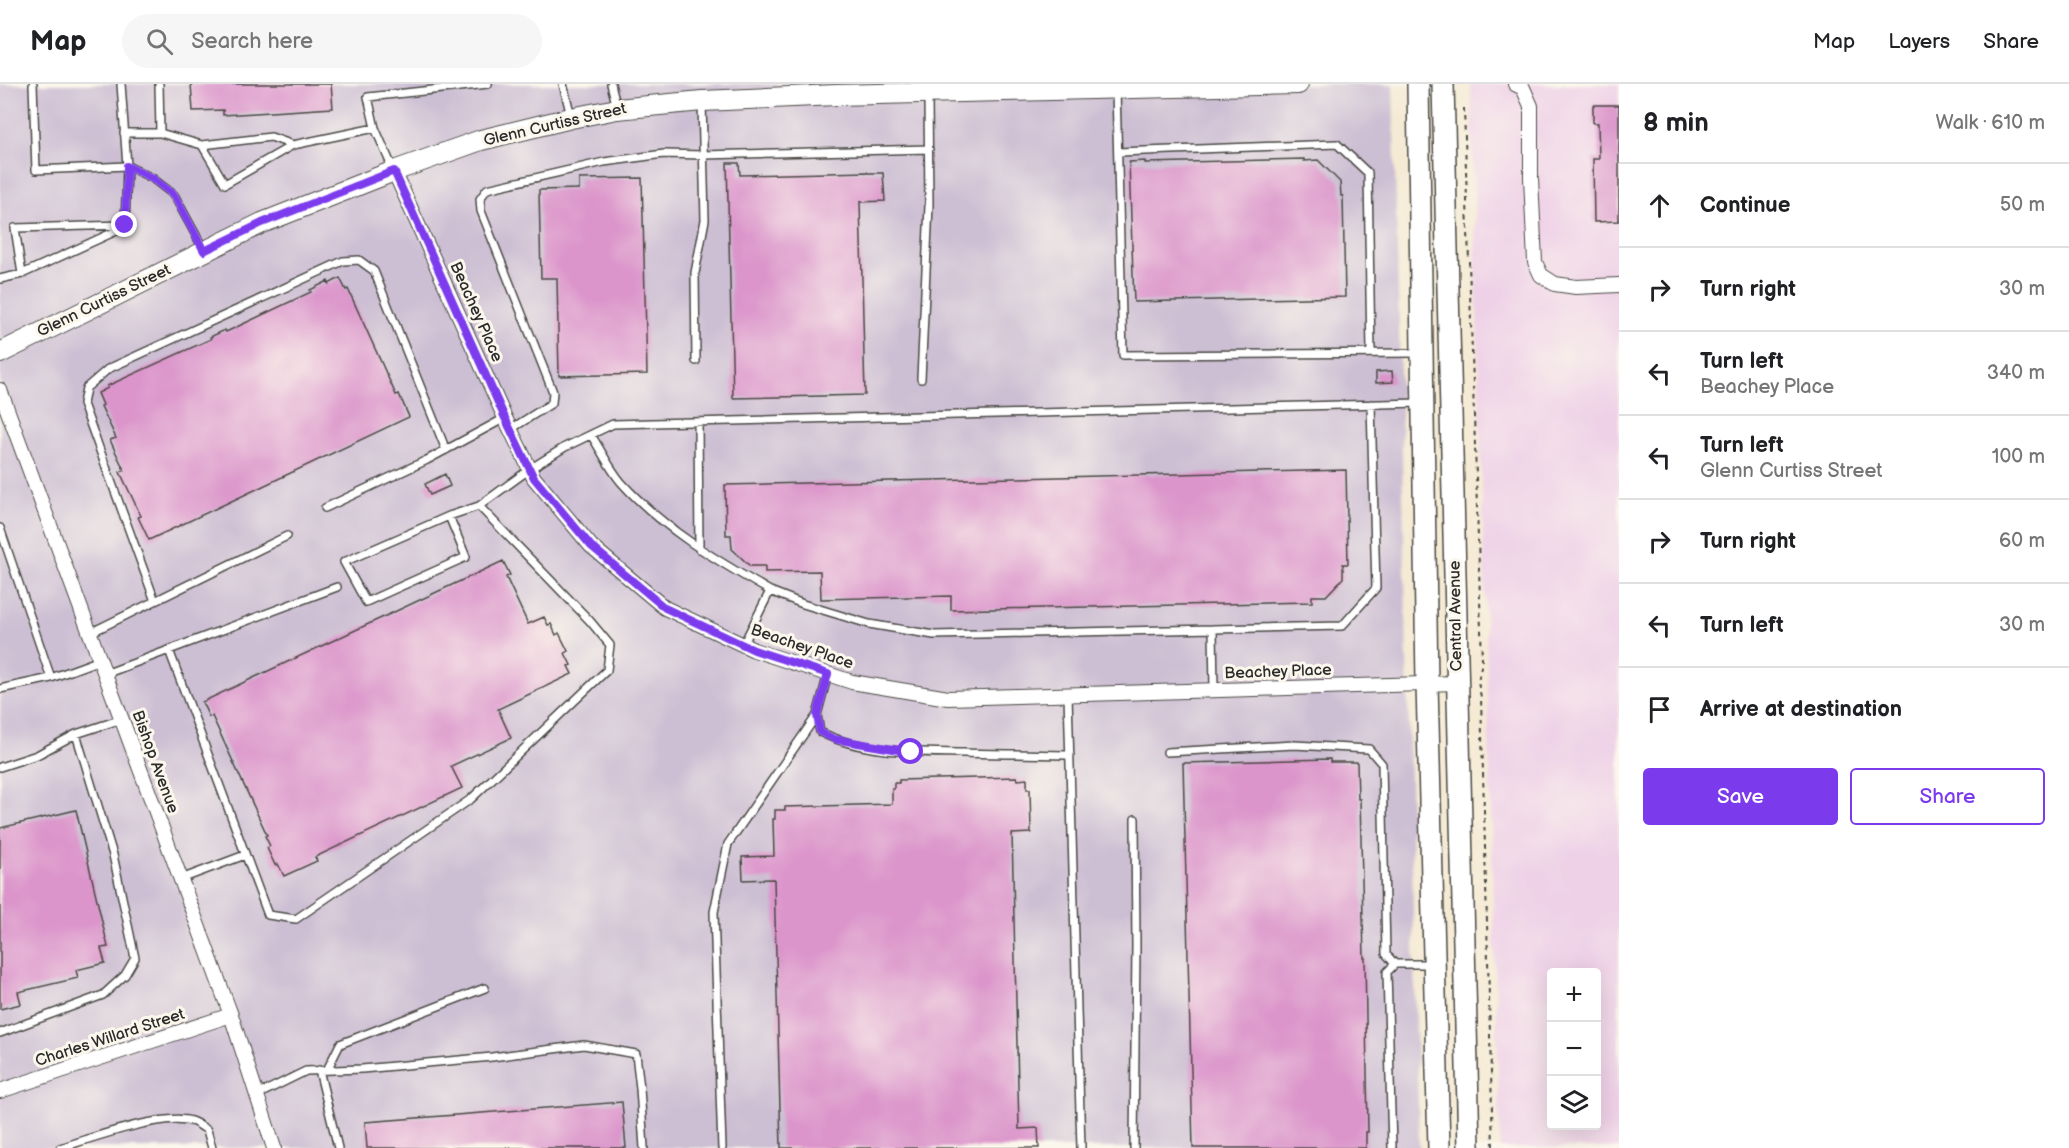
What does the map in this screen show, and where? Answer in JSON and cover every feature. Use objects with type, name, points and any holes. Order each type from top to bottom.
[{"type":"main road","name":"Central Avenue","points":[[1418,84],[1427,684],[1439,1148]]},
{"type":"main road","name":"Central Avenue","points":[[1443,84],[1469,1148]]},
{"type":"main road","points":[[1422,403],[1450,403]]},
{"type":"main road","points":[[1434,964],[1464,963]]},
{"type":"street","name":"Glenn Curtiss Street","points":[[0,353],[262,223],[394,171],[482,140],[571,118],[617,109],[836,90],[928,93],[1068,87],[1298,84]]},
{"type":"street","points":[[1515,84],[1523,88],[1531,106],[1531,178],[1535,262],[1541,275],[1555,284],[1576,287],[1619,285]]},
{"type":"street","name":"Beachey Place","points":[[394,171],[534,478],[591,546],[665,608],[743,645],[852,682],[948,698],[1457,683]]},
{"type":"street","name":"Bishop Avenue","points":[[0,390],[231,1015],[274,1148]]},
{"type":"street","name":"Charles Willard Street","points":[[0,1091],[231,1015]]},
{"type":"lane","points":[[33,84],[36,170],[127,166],[152,178],[174,195],[204,251]]},
{"type":"lane","points":[[0,279],[22,274],[125,227],[127,166],[121,84]]},
{"type":"lane","points":[[159,84],[160,133]]},
{"type":"lane","points":[[394,171],[375,128],[368,97],[488,84]]},
{"type":"lane","points":[[563,84],[571,118]]},
{"type":"lane","points":[[611,84],[617,109]]},
{"type":"lane","points":[[1126,88],[1118,152],[1123,354],[1422,353]]},
{"type":"lane","points":[[921,379],[929,206],[928,93]]},
{"type":"lane","points":[[696,361],[695,273],[705,220],[702,101]]},
{"type":"lane","points":[[202,146],[225,184],[293,145],[375,128]]},
{"type":"lane","points":[[124,133],[160,133],[202,146],[271,137],[293,145]]},
{"type":"lane","points":[[1118,152],[1337,144],[1368,173],[1371,353]]},
{"type":"lane","points":[[325,508],[446,450],[552,403],[553,392],[481,211],[480,199],[487,189],[604,162],[664,154],[929,150]]},
{"type":"lane","points":[[22,274],[15,228],[125,225]]},
{"type":"lane","points":[[155,601],[84,404],[86,388],[108,369],[343,261],[359,260],[374,271],[446,450]]},
{"type":"lane","points":[[449,516],[466,557],[366,602],[344,562],[449,516],[479,506],[565,447],[613,424],[1422,403]]},
{"type":"lane","points":[[591,435],[620,481],[664,522],[699,549],[770,591],[803,604],[869,624],[934,635],[1342,626],[1376,588],[1371,404]]},
{"type":"lane","points":[[698,422],[699,549]]},
{"type":"lane","points":[[169,650],[268,915],[296,919],[471,799],[607,670],[610,645],[590,621],[479,506]]},
{"type":"lane","points":[[0,528],[51,678]]},
{"type":"lane","points":[[90,633],[287,536]]},
{"type":"lane","points":[[105,674],[337,587]]},
{"type":"lane","points":[[743,645],[770,591]]},
{"type":"lane","points":[[1213,629],[1214,690]]},
{"type":"lane","points":[[0,689],[51,678],[100,660]]},
{"type":"lane","points":[[722,1148],[714,912],[719,880],[728,844],[817,715],[828,674]]},
{"type":"lane","points":[[1068,695],[1080,1148]]},
{"type":"lane","points":[[817,715],[820,732],[834,739],[865,746],[911,752],[1070,755]]},
{"type":"lane","points":[[0,767],[37,755],[76,734],[122,719]]},
{"type":"lane","points":[[0,1033],[103,995],[125,975],[135,958],[113,855],[76,734]]},
{"type":"lane","points":[[1167,752],[1294,745],[1369,749],[1382,764],[1386,954],[1395,964]]},
{"type":"lane","points":[[1134,1148],[1135,819]]},
{"type":"lane","points":[[181,879],[245,855]]},
{"type":"lane","points":[[1392,1148],[1387,972],[1395,964],[1434,964]]},
{"type":"lane","points":[[338,1148],[323,1070],[340,1044],[485,988]]},
{"type":"lane","points":[[257,1095],[306,1071],[362,1069],[481,1058],[584,1045],[636,1054],[644,1148]]},
{"type":"lane","points":[[60,1148],[154,1121],[190,1120],[207,1130],[212,1148]]},
{"type":"path","points":[[1464,108],[1482,650],[1478,682],[1482,697],[1493,1148]]},
{"type":"shaded area","points":[[0,84],[1393,84],[1419,1148],[0,1148]]},
{"type":"shaded area","points":[[1471,84],[1619,84],[1619,1148],[1500,1148]]},
{"type":"building","points":[[191,84],[331,84],[333,108],[223,115],[223,110],[193,111]]},
{"type":"building","points":[[1593,105],[1619,105],[1619,221],[1594,222],[1593,159],[1599,159],[1598,123],[1593,123]]},
{"type":"building","points":[[1304,159],[1304,161],[1318,160],[1340,182],[1341,196],[1343,196],[1345,297],[1134,302],[1129,162]]},
{"type":"building","points":[[727,163],[739,163],[740,175],[883,173],[885,201],[860,202],[865,395],[733,398]]},
{"type":"building","points":[[642,178],[647,374],[559,376],[557,278],[541,278],[539,190],[579,189],[579,179]]},
{"type":"building","points":[[340,278],[346,290],[348,289],[396,395],[399,394],[409,417],[149,540],[138,517],[141,516],[120,472],[124,470],[110,440],[116,438],[101,406],[103,405],[98,393],[108,388],[107,386],[211,339],[210,337],[225,330],[226,332],[311,292],[310,290],[328,281],[329,284]]},
{"type":"building","points":[[1392,371],[1393,382],[1376,383],[1376,372]]},
{"type":"building","points":[[1346,470],[1348,564],[1343,564],[1343,578],[1326,596],[1312,596],[1312,602],[951,610],[951,596],[821,599],[820,571],[765,572],[765,566],[750,566],[732,549],[731,535],[726,535],[725,485]]},
{"type":"building","points":[[445,474],[450,486],[430,495],[425,484]]},
{"type":"building","points":[[503,561],[510,575],[506,577],[528,624],[544,617],[548,625],[551,624],[556,635],[559,633],[568,651],[565,653],[571,665],[568,666],[572,674],[498,709],[511,738],[451,766],[462,788],[315,857],[317,861],[284,876],[278,864],[275,865],[267,848],[270,846],[265,836],[267,835],[212,716],[209,717],[202,702]]},
{"type":"building","points":[[1330,759],[1330,762],[1357,762],[1365,958],[1368,1132],[1366,1132],[1366,1148],[1193,1148],[1183,763]]},
{"type":"building","points":[[1017,777],[1018,780],[1027,779],[1027,789],[1030,789],[1031,833],[1012,834],[1019,1129],[1038,1128],[1039,1148],[781,1148],[774,879],[743,880],[742,857],[774,856],[773,819],[775,819],[775,810],[785,810],[785,807],[892,804],[892,789],[894,789],[894,783],[899,783],[899,780]]},
{"type":"building","points":[[76,810],[108,947],[101,948],[105,963],[76,970],[78,978],[18,992],[21,1004],[0,1009],[0,828]]},
{"type":"building","points":[[622,1102],[626,1148],[367,1148],[365,1122]]},
{"type":"route","points":[[125,225],[127,166],[152,178],[174,195],[204,251],[262,223],[394,171],[534,478],[591,546],[665,608],[754,650],[828,674],[817,715],[820,732],[834,739],[865,746],[911,752]]}]
